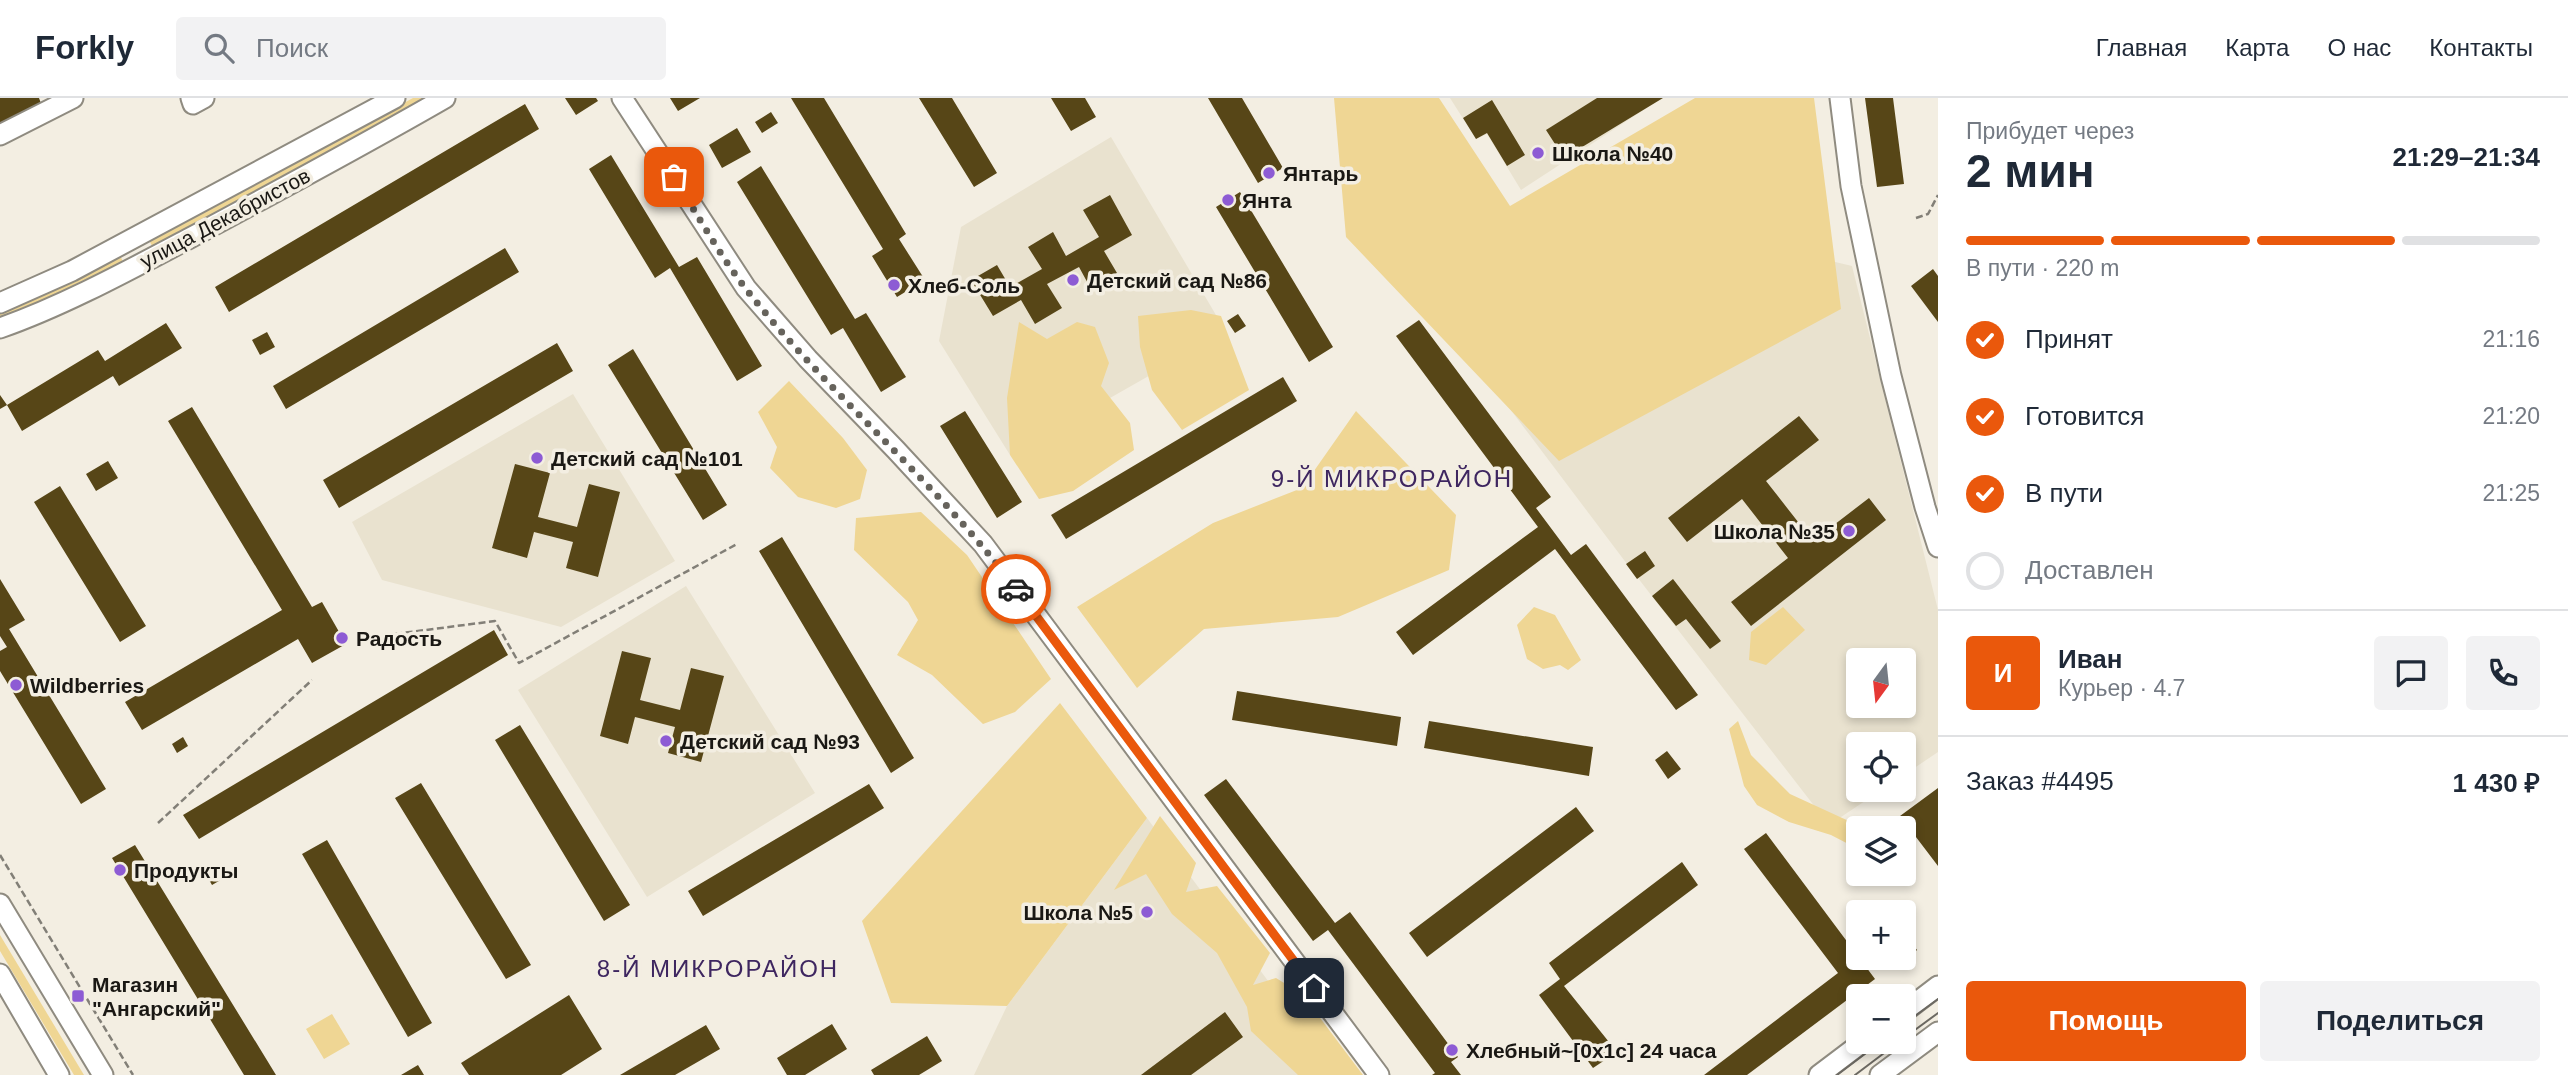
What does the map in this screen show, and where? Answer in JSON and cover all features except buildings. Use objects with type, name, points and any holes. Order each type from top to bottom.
[{"type":"street","points":[[0,135],[50,103],[73,98]]},
{"type":"street","points":[[191,98],[193,104],[204,98]]},
{"type":"street","name":"улица Декабристов","points":[[0,303],[72,271],[395,98]]},
{"type":"street","name":"улица Декабристов","points":[[0,328],[147,260],[310,174],[445,98]]},
{"type":"street","points":[[622,98],[746,288],[808,359],[983,544],[1379,1075]]},
{"type":"street","points":[[1840,98],[1852,186],[1891,376],[1924,506],[1938,547]]},
{"type":"street","points":[[0,904],[103,1075]]},
{"type":"street","points":[[0,974],[59,1075]]},
{"type":"street","points":[[1916,1003],[1938,986]]},
{"type":"street","points":[[1881,1075],[1938,1032]]},
{"type":"street","points":[[1819,1075],[1847,1054]]},
{"type":"path","points":[[1916,218],[1928,214],[1938,195]]},
{"type":"path","points":[[363,638],[495,621],[519,663],[737,544]]},
{"type":"path","points":[[158,823],[312,680]]},
{"type":"path","points":[[0,855],[133,1075]]},
{"type":"shaded area","points":[[413,98],[427,98],[153,248],[149,240]]},
{"type":"shaded area","points":[[1334,98],[1439,98],[1510,206],[1695,98],[1814,98],[1841,309],[1559,461],[1346,237]]},
{"type":"shaded area","name":"Школа №40","points":[[1450,98],[1662,98],[1521,190],[1487,134],[1476,139]]},
{"type":"shaded area","name":"Детский сад №86","points":[[1111,137],[1226,332],[1010,455],[939,341],[961,227]]},
{"type":"shaded area","points":[[1785,250],[1852,266],[1938,610],[1938,752],[1916,767],[1916,732],[1846,732],[1846,802],[1864,802],[1829,825],[1501,397]]},
{"type":"shaded area","points":[[120,255],[123,262],[0,320],[0,311]]},
{"type":"shaded area","points":[[1191,310],[1221,316],[1249,390],[1182,430],[1152,390],[1140,347],[1138,316]]},
{"type":"shaded area","points":[[1019,322],[1047,339],[1077,322],[1095,327],[1109,363],[1101,386],[1130,423],[1134,450],[1073,491],[1039,499],[1010,455],[1007,398]]},
{"type":"shaded area","points":[[789,381],[843,438],[867,470],[860,499],[836,508],[798,497],[770,468],[777,447],[758,412]]},
{"type":"shaded area","name":"Детский сад №101","points":[[573,394],[675,561],[561,627],[382,580],[352,522]]},
{"type":"shaded area","points":[[1356,411],[1456,515],[1449,570],[1338,617],[1204,629],[1137,688],[1077,607],[1213,523],[1302,488]]},
{"type":"shaded area","points":[[921,512],[967,555],[1051,679],[1015,712],[983,724],[932,675],[897,655],[918,620],[908,602],[854,550],[856,518]]},
{"type":"shaded area","name":"Детский сад №93","points":[[686,586],[815,793],[647,897],[518,690]]},
{"type":"shaded area","points":[[1534,607],[1555,615],[1581,660],[1568,670],[1560,665],[1543,669],[1527,659],[1517,625]]},
{"type":"shaded area","points":[[1783,607],[1805,630],[1766,665],[1749,660],[1751,632]]},
{"type":"shaded area","points":[[1060,703],[1147,818],[1007,1006],[891,1003],[862,921]]},
{"type":"shaded area","points":[[1738,721],[1751,755],[1790,794],[1846,820],[1846,843],[1831,835],[1789,822],[1757,805],[1744,786],[1729,729]]},
{"type":"shaded area","points":[[1160,816],[1196,863],[1186,892],[1217,886],[1270,953],[1253,985],[1276,978],[1302,994],[1363,1075],[1298,1075],[1251,1031],[1247,1007],[1217,953],[1172,914],[1146,874],[1114,890]]},
{"type":"shaded area","name":"Школа №5","points":[[1147,818],[1338,1075],[974,1075],[1007,1006]]},
{"type":"shaded area","points":[[0,935],[84,1075],[74,1075],[0,951]]},
{"type":"shaded area","points":[[332,1014],[350,1044],[324,1059],[306,1029]]},
{"type":"tram line","points":[[1916,1015],[1938,999]]},
{"type":"tram line","points":[[1916,1029],[1938,1013]]},
{"type":"tram line","points":[[1837,1075],[1865,1054]]},
{"type":"tram line","points":[[1855,1075],[1883,1054]]},
{"type":"way so far","points":[[674,177],[746,288],[808,359],[983,544],[1016,589]]},
{"type":"place","name":"Школа №40","points":[[1538,153]]},
{"type":"place","name":"Янтарь","points":[[1269,173]]},
{"type":"place","name":"Янта","points":[[1228,200]]},
{"type":"place","name":"Детский сад №86","points":[[1073,280]]},
{"type":"place","name":"Хлеб-Соль","points":[[894,285]]},
{"type":"place","name":"Детский сад №101","points":[[537,458]]},
{"type":"place","name":"Школа №35","points":[[1849,531]]},
{"type":"place","name":"Радость","points":[[342,638]]},
{"type":"place","name":"Wildberries","points":[[16,685]]},
{"type":"place","name":"Детский сад №93","points":[[666,741]]},
{"type":"place","name":"Продукты","points":[[120,870]]},
{"type":"place","name":"Школа №5","points":[[1147,912]]},
{"type":"place","name":"Магазин \"Ангарский\"","points":[[78,996]]},
{"type":"place","name":"Хлебный~[0x1c] 24 часа","points":[[1452,1050]]},
{"type":"district","name":"9-Й МИКРОРАЙОН","points":[[1392,478]]},
{"type":"district","name":"8-Й МИКРОРАЙОН","points":[[718,968]]},
{"type":"route","points":[[1016,589],[1314,988]]}]
